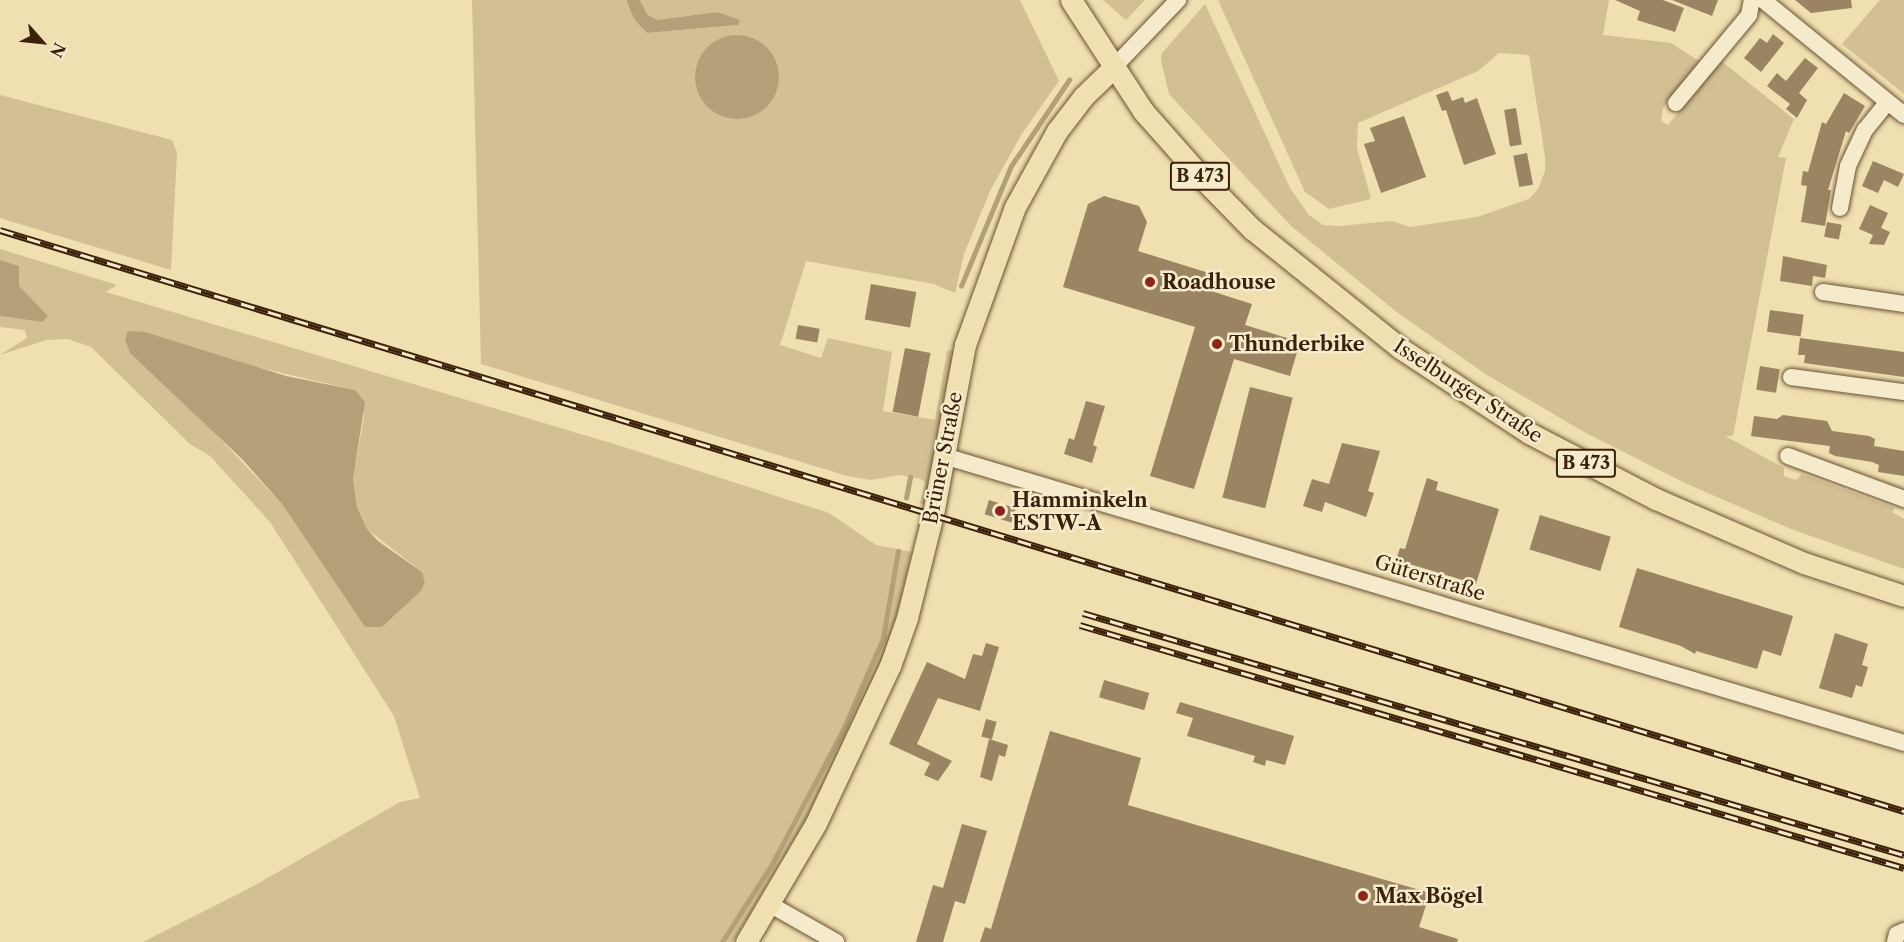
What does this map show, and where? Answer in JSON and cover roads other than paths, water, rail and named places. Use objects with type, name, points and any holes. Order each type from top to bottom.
[{"type":"main road","name":"B 473","points":[[1071,0],[1114,67]]},
{"type":"main road","name":"Brüner Straße","points":[[746,942],[771,905],[816,823],[890,666],[907,618],[944,456],[965,345],[1015,207],[1058,131],[1084,96],[1114,67]]},
{"type":"main road","name":"Isselburger Straße","points":[[1114,67],[1143,111],[1227,205],[1302,271],[1400,348],[1529,433],[1656,499],[1804,563],[1904,596]]},
{"type":"street","name":"Brüner Straße","points":[[1114,67],[1178,0]]},
{"type":"street","points":[[1676,103],[1749,15],[1752,0]]},
{"type":"street","points":[[1763,0],[1904,115]]},
{"type":"street","points":[[1840,208],[1848,166],[1865,130],[1888,102]]},
{"type":"street","points":[[1823,292],[1904,304]]},
{"type":"street","points":[[1791,377],[1904,392]]},
{"type":"street","name":"Güterstraße","points":[[944,456],[1904,743]]},
{"type":"street","points":[[1788,456],[1904,499]]},
{"type":"street","points":[[771,905],[836,942]]},
{"type":"street","points":[[1895,942],[1898,934],[1904,931]]},
{"type":"waterway","points":[[961,286],[1011,166],[1069,80]]},
{"type":"waterway","points":[[906,498],[910,477]]},
{"type":"waterway","points":[[722,942],[772,864],[842,732],[883,638],[898,551]]},
{"type":"railway","points":[[0,230],[1904,811]]},
{"type":"railway","points":[[1083,613],[1904,855]]},
{"type":"railway","points":[[1080,625],[1904,868]]},
{"type":"place","name":"Roadhouse","points":[[1150,282]]},
{"type":"place","name":"Thunderbike","points":[[1217,344]]},
{"type":"place","name":"Hamminkeln ESTW-A","points":[[1000,511]]},
{"type":"place","name":"Max Bögel","points":[[1363,896]]}]
